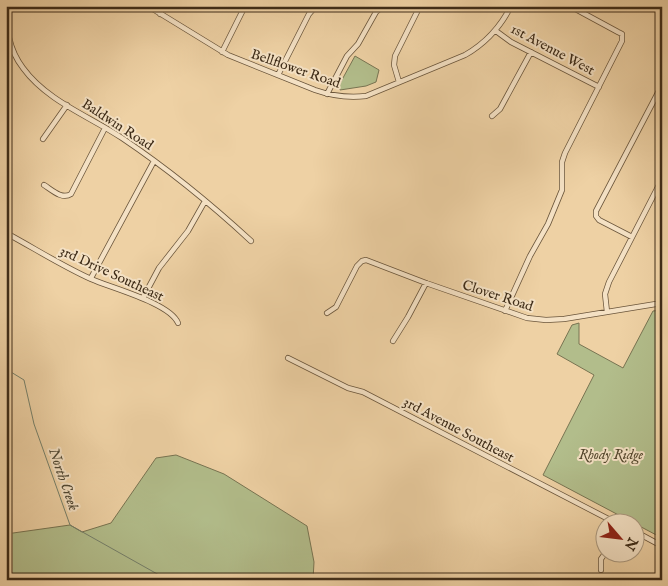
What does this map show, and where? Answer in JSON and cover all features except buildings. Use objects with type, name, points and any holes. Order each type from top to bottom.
[{"type":"street","name":"Baldwin Road","points":[[9,6],[7,20],[9,36],[19,62],[29,75],[67,105],[154,161],[205,201],[251,241]]},
{"type":"street","name":"Bellflower Road","points":[[148,6],[222,52],[327,94],[348,97],[366,96],[465,55],[480,46],[496,31],[511,6]]},
{"type":"street","points":[[160,14],[164,6]]},
{"type":"street","points":[[222,52],[245,6]]},
{"type":"street","points":[[278,76],[309,14],[316,6]]},
{"type":"street","points":[[399,82],[394,65],[395,56],[420,6]]},
{"type":"street","points":[[506,311],[530,256],[548,224],[562,190],[562,162],[565,153],[622,41],[622,34],[570,6]]},
{"type":"street","points":[[327,94],[347,56],[358,44],[376,12],[382,7]]},
{"type":"street","name":"1st Avenue West","points":[[496,31],[511,42],[599,87]]},
{"type":"street","points":[[492,116],[500,110],[531,52]]},
{"type":"street","points":[[632,238],[600,220],[596,216],[597,207],[662,85]]},
{"type":"street","points":[[43,140],[67,105]]},
{"type":"street","points":[[44,185],[63,196],[71,194],[105,128]]},
{"type":"street","points":[[90,278],[154,161]]},
{"type":"street","points":[[607,312],[606,288],[662,179]]},
{"type":"street","points":[[143,298],[159,268],[188,231],[205,201]]},
{"type":"street","name":"3rd Drive Southeast","points":[[6,233],[90,278],[143,298],[172,315],[178,324]]},
{"type":"street","name":"Clover Road","points":[[327,313],[336,307],[357,266],[362,261],[370,261],[426,284],[526,318],[546,320],[662,302]]},
{"type":"street","points":[[393,340],[426,284]]},
{"type":"street","name":"3rd Avenue Southeast","points":[[288,358],[348,388],[363,392],[599,514]]},
{"type":"street","points":[[646,537],[662,546]]},
{"type":"street","points":[[601,564],[601,570]]},
{"type":"green space","points":[[355,56],[379,70],[376,82],[366,86],[340,90],[338,87]]},
{"type":"green space","name":"Rhody Ridge","points":[[662,310],[662,538],[646,530],[646,514],[617,514],[543,475],[594,375],[557,354],[572,325],[579,323],[579,344],[623,368],[653,311]]},
{"type":"green space","points":[[176,455],[224,474],[307,526],[314,562],[313,580],[6,580],[6,534],[70,525],[82,532],[111,523],[156,458]]},
{"type":"waterway","name":"North Creek","points":[[6,369],[24,380],[34,424],[70,525],[168,580]]}]
